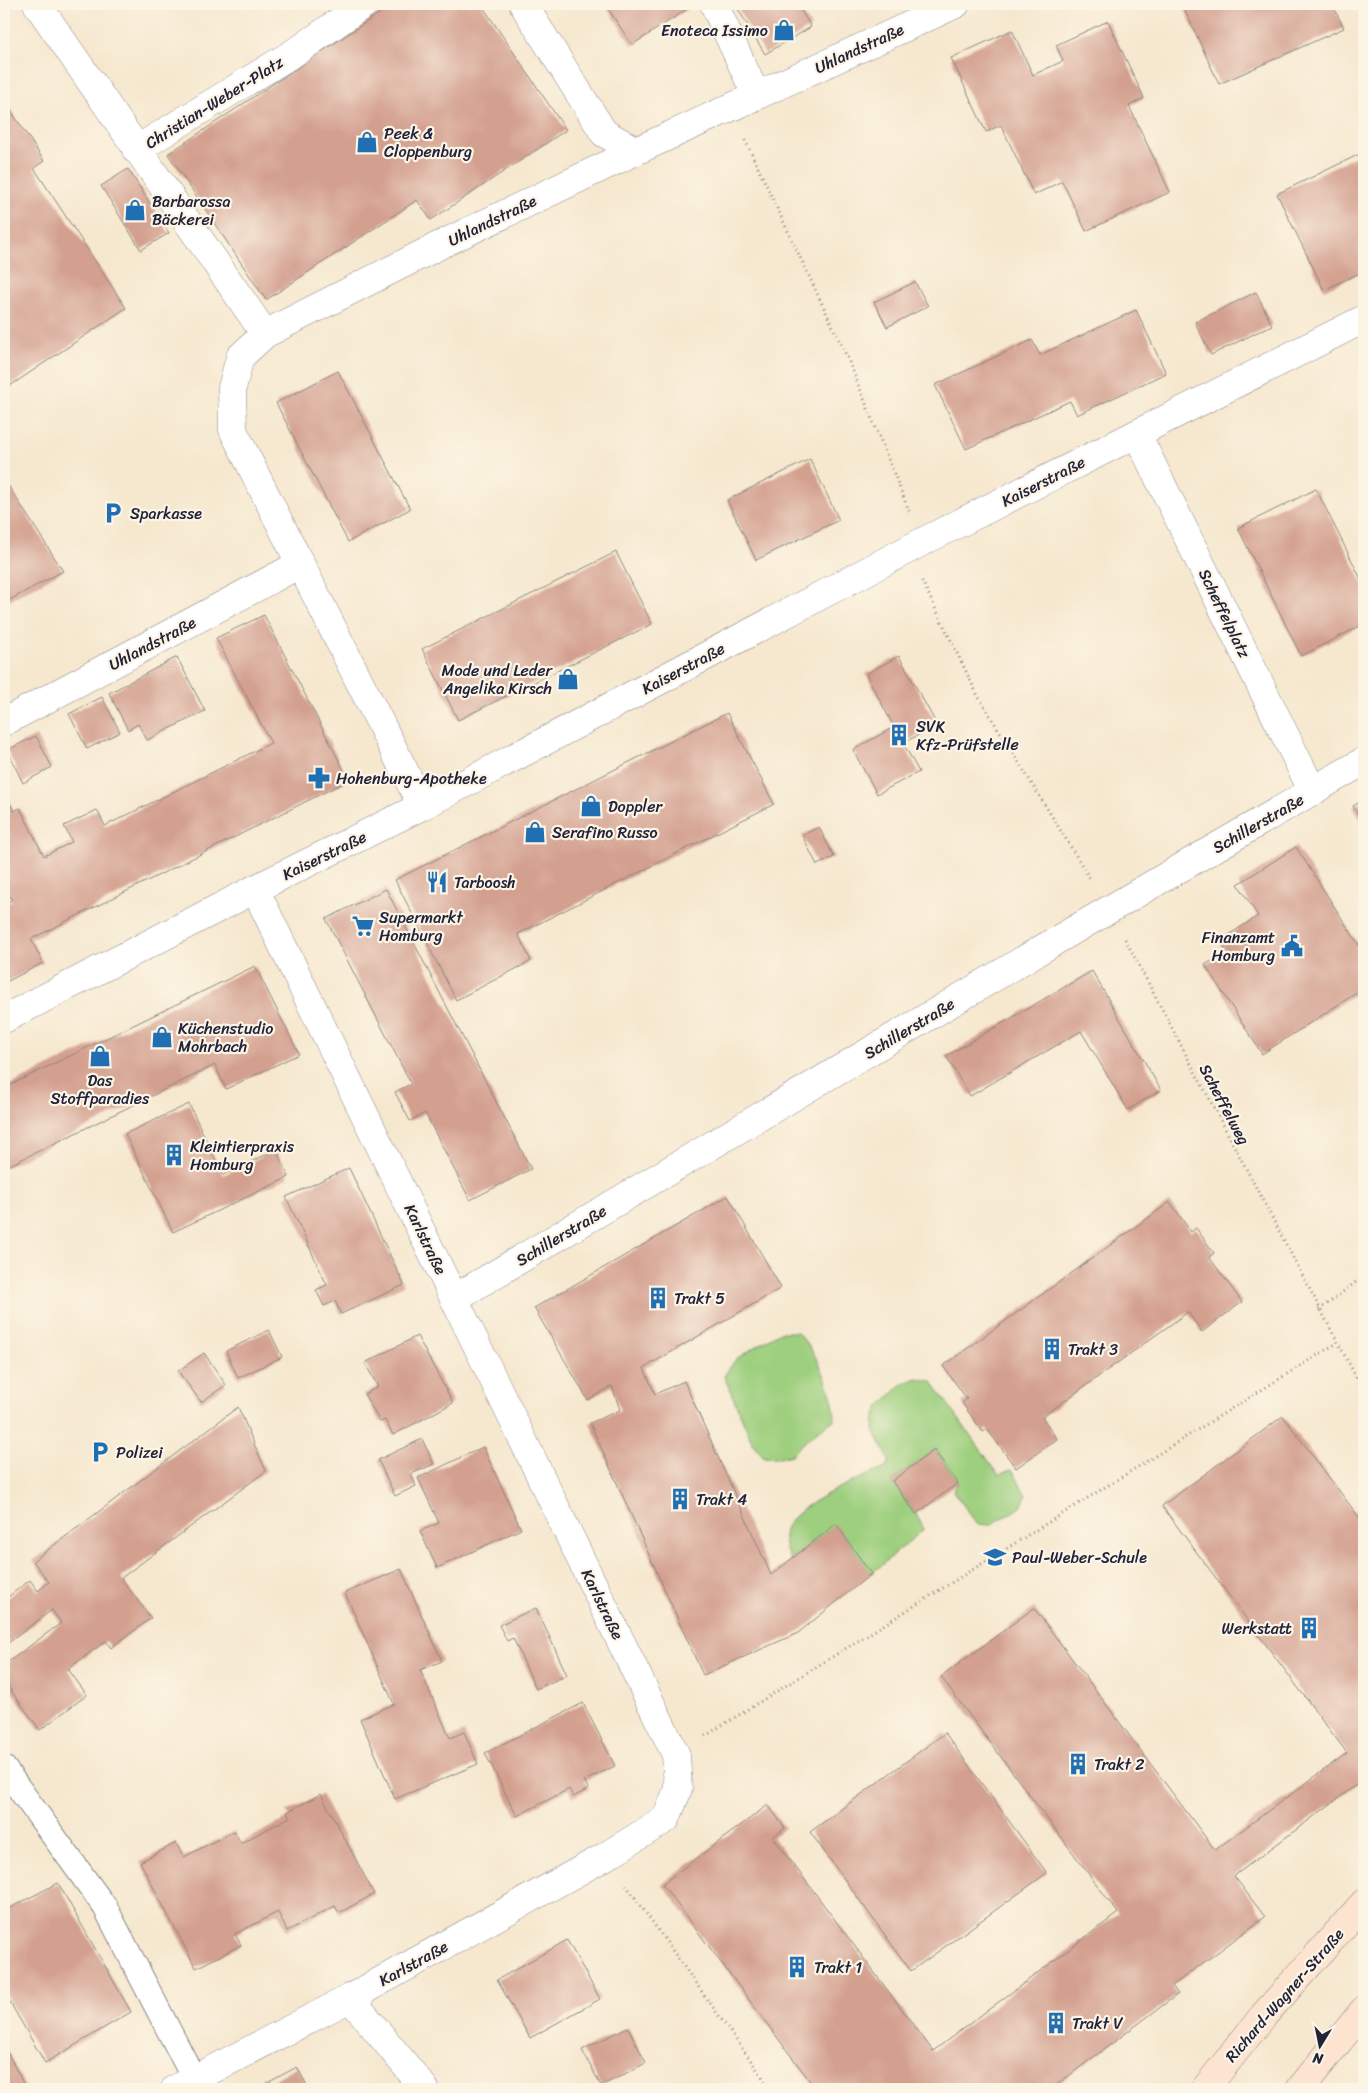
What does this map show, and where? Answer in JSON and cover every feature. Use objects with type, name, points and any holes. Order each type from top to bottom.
[{"type":"main road","name":"Richard-Wagner-Straße","points":[[1205,2089],[1264,2015],[1364,1903]]},
{"type":"main road","points":[[1300,2089],[1364,2010]]},
{"type":"street","name":"Christian-Weber-Platz","points":[[37,4],[136,150],[303,47],[364,4]]},
{"type":"street","points":[[523,4],[604,133],[636,151]]},
{"type":"street","points":[[714,4],[756,95]]},
{"type":"street","name":"Uhlandstraße","points":[[422,806],[233,430],[232,388],[240,357],[264,334],[440,245],[730,107],[956,4]]},
{"type":"street","points":[[136,150],[264,334]]},
{"type":"street","name":"Kaiserstraße","points":[[4,1019],[422,806],[914,546],[1364,319]]},
{"type":"street","name":"Scheffelplatz","points":[[1137,434],[1312,792]]},
{"type":"street","name":"Uhlandstraße","points":[[4,722],[300,564]]},
{"type":"street","name":"Schillerstraße","points":[[455,1298],[1109,909],[1364,761]]},
{"type":"street","name":"Karlstraße","points":[[185,2084],[350,1998],[606,1856],[666,1819],[678,1789],[676,1755],[255,890]]},
{"type":"street","points":[[350,1998],[425,2089]]},
{"type":"lane","points":[[4,1768],[104,1907],[185,2084]]},
{"type":"path","name":"Scheffelweg","points":[[730,107],[848,359],[914,546],[978,696],[1109,909],[1319,1310],[1364,1392]]},
{"type":"path","points":[[1319,1310],[1364,1276]]},
{"type":"path","points":[[676,1755],[1337,1343]]},
{"type":"path","points":[[606,1856],[771,2089]]},
{"type":"green space","points":[[780,1332],[797,1332],[818,1361],[828,1384],[835,1419],[811,1436],[791,1455],[779,1458],[764,1457],[753,1444],[724,1376],[736,1359]]},
{"type":"green space","points":[[918,1378],[932,1382],[999,1475],[1012,1469],[1026,1495],[1021,1507],[990,1525],[977,1524],[953,1491],[958,1482],[934,1450],[892,1481],[916,1514],[924,1529],[871,1574],[836,1525],[790,1560],[784,1542],[785,1530],[790,1521],[800,1511],[829,1493],[886,1468],[889,1460],[874,1430],[875,1417],[880,1406],[903,1383]]},
{"type":"building","name":"Peek & Cloppenburg","points":[[393,4],[481,4],[566,130],[431,220],[417,200],[266,300],[168,154]]},
{"type":"building","points":[[605,4],[695,4],[632,45]]},
{"type":"building","points":[[735,4],[797,4],[811,27],[765,54]]},
{"type":"building","points":[[1182,4],[1332,4],[1344,28],[1219,84]]},
{"type":"building","points":[[1357,4],[1364,4],[1364,21]]},
{"type":"building","points":[[1108,21],[1144,98],[1129,106],[1170,192],[1086,231],[1062,181],[1034,195],[1001,125],[986,132],[951,58],[1012,30],[1033,75],[1063,61],[1056,45]]},
{"type":"building","points":[[4,100],[44,161],[34,168],[126,308],[4,390]]},
{"type":"building","points":[[1364,152],[1364,271],[1324,290],[1277,194]]},
{"type":"building","points":[[128,169],[169,233],[141,250],[101,186]]},
{"type":"building","points":[[915,282],[928,306],[887,327],[874,302]]},
{"type":"building","points":[[1256,292],[1272,325],[1211,355],[1195,322]]},
{"type":"building","points":[[1136,310],[1166,373],[1077,415],[1070,401],[966,449],[935,385],[1032,340],[1040,355]]},
{"type":"building","points":[[338,371],[410,509],[348,542],[276,403]]},
{"type":"building","points":[[810,459],[839,520],[756,560],[727,500]]},
{"type":"building","points":[[4,479],[63,571],[4,603]]},
{"type":"building","points":[[1316,489],[1364,585],[1364,624],[1301,656],[1238,528]]},
{"type":"building","points":[[616,552],[652,624],[458,720],[422,649]]},
{"type":"building","points":[[264,615],[349,780],[31,939],[43,963],[4,983],[4,904],[12,900],[4,884],[4,792],[14,811],[20,808],[44,856],[72,842],[64,826],[97,810],[105,826],[271,743],[216,638]]},
{"type":"building","name":"SVK Kfz-Prüfstelle","points":[[899,656],[937,725],[903,743],[919,772],[877,794],[853,750],[894,727],[866,674]]},
{"type":"building","points":[[177,657],[205,711],[147,740],[138,724],[128,730],[109,693]]},
{"type":"building","points":[[102,697],[120,732],[87,749],[69,714]]},
{"type":"building","points":[[727,713],[774,804],[518,934],[531,961],[456,1000],[395,880]]},
{"type":"building","points":[[36,736],[52,767],[23,783],[7,750]]},
{"type":"building","points":[[1364,800],[1364,825],[1353,806]]},
{"type":"building","points":[[819,827],[834,857],[817,865],[802,835]]},
{"type":"building","name":"Finanzamt Homburg","points":[[1296,847],[1364,953],[1364,988],[1262,1054],[1205,965],[1227,952],[1219,941],[1258,916],[1238,884]]},
{"type":"building","points":[[386,889],[531,1169],[470,1200],[425,1113],[410,1121],[395,1092],[411,1084],[326,919]]},
{"type":"building","points":[[255,966],[299,1054],[226,1089],[215,1065],[4,1168],[4,1088]]},
{"type":"building","points":[[1092,971],[1161,1090],[1128,1110],[1081,1031],[970,1096],[946,1056]]},
{"type":"building","name":"Kleintierpraxis Homburg","points":[[189,1104],[223,1175],[276,1150],[289,1177],[173,1232],[125,1134]]},
{"type":"building","points":[[349,1168],[404,1285],[341,1314],[335,1301],[324,1306],[316,1290],[327,1285],[286,1197]]},
{"type":"building","points":[[728,1196],[781,1288],[644,1368],[655,1394],[684,1381],[771,1575],[836,1524],[871,1574],[798,1633],[703,1675],[590,1423],[620,1410],[612,1386],[588,1400],[534,1308]]},
{"type":"building","name":"Trakt 3","points":[[1170,1202],[1191,1232],[1196,1228],[1214,1253],[1209,1257],[1242,1302],[1202,1332],[1188,1312],[1042,1417],[1057,1439],[1016,1468],[987,1429],[983,1432],[962,1403],[967,1399],[943,1366]]},
{"type":"building","points":[[269,1330],[282,1357],[238,1378],[226,1351]]},
{"type":"building","points":[[417,1336],[453,1403],[393,1435],[385,1420],[380,1422],[364,1394],[378,1387],[365,1363]]},
{"type":"building","points":[[204,1353],[226,1385],[201,1402],[178,1371]]},
{"type":"building","points":[[238,1407],[266,1471],[121,1578],[151,1618],[111,1648],[106,1641],[68,1669],[87,1695],[40,1730],[4,1681],[4,1665],[61,1623],[52,1610],[4,1646],[4,1600],[30,1580],[38,1591],[49,1582],[33,1561]]},
{"type":"building","points":[[1283,1416],[1364,1524],[1364,1779],[1234,1876],[1265,1917],[1172,1986],[1178,1994],[1051,2089],[816,2089],[662,1884],[768,1805],[785,1828],[773,1837],[933,2051],[1118,1913],[941,1677],[1034,1608],[1215,1850],[1347,1753],[1162,1506]]},
{"type":"building","points":[[422,1439],[434,1464],[411,1474],[416,1486],[395,1496],[378,1460]]},
{"type":"building","points":[[483,1447],[521,1529],[437,1568],[420,1531],[439,1523],[418,1478]]},
{"type":"building","points":[[934,1450],[958,1483],[916,1514],[892,1481]]},
{"type":"building","points":[[401,1569],[442,1661],[420,1670],[450,1738],[464,1732],[478,1764],[395,1799],[360,1719],[394,1704],[345,1593]]},
{"type":"building","points":[[536,1608],[567,1675],[536,1689],[513,1638],[507,1641],[499,1625]]},
{"type":"building","points":[[583,1703],[615,1766],[584,1781],[589,1789],[573,1797],[569,1789],[517,1816],[485,1753]]},
{"type":"building","points":[[945,1733],[1047,1873],[911,1971],[810,1832]]},
{"type":"building","points":[[321,1794],[374,1894],[339,1913],[335,1906],[287,1931],[278,1912],[235,1934],[241,1945],[196,1968],[140,1862],[176,1843],[184,1857],[234,1831],[241,1843],[290,1817],[287,1812]]},
{"type":"building","points":[[58,1883],[131,2012],[45,2063],[4,1992],[4,1911]]},
{"type":"building","points":[[567,1940],[600,1999],[530,2038],[497,1980]]},
{"type":"building","points":[[628,2027],[646,2063],[601,2086],[582,2050]]},
{"type":"building","points":[[6,2049],[26,2089],[4,2089],[4,2050]]},
{"type":"building","points":[[297,2067],[309,2089],[256,2089]]},
{"type":"place","name":"Enoteca Issimo","points":[[784,30]]},
{"type":"place","name":"Peek & Cloppenburg","points":[[367,142]]},
{"type":"place","name":"Barbarossa Bäckerei","points":[[135,210]]},
{"type":"place","name":"Sparkasse","points":[[113,513]]},
{"type":"place","name":"Mode und Leder Angelika Kirsch","points":[[568,679]]},
{"type":"place","name":"SVK Kfz-Prüfstelle","points":[[899,735]]},
{"type":"place","name":"Hohenburg-Apotheke","points":[[319,778]]},
{"type":"place","name":"Doppler","points":[[591,806]]},
{"type":"place","name":"Serafino Russo","points":[[535,832]]},
{"type":"place","name":"Tarboosh","points":[[437,882]]},
{"type":"place","name":"Supermarkt Homburg","points":[[363,926]]},
{"type":"place","name":"Finanzamt Homburg","points":[[1292,946]]},
{"type":"place","name":"Küchenstudio Mohrbach","points":[[162,1037]]},
{"type":"place","name":"Das Stoffparadies","points":[[100,1056]]},
{"type":"place","name":"Kleintierpraxis Homburg","points":[[174,1155]]},
{"type":"place","name":"Trakt 5","points":[[658,1298]]},
{"type":"place","name":"Trakt 3","points":[[1052,1349]]},
{"type":"place","name":"Polizei","points":[[100,1452]]},
{"type":"place","name":"Trakt 4","points":[[680,1499]]},
{"type":"place","name":"Paul-Weber-Schule","points":[[995,1557]]},
{"type":"place","name":"Werkstatt","points":[[1309,1628]]},
{"type":"place","name":"Trakt 2","points":[[1078,1764]]},
{"type":"place","name":"Trakt 1","points":[[797,1967]]},
{"type":"place","name":"Trakt V","points":[[1056,2023]]}]
